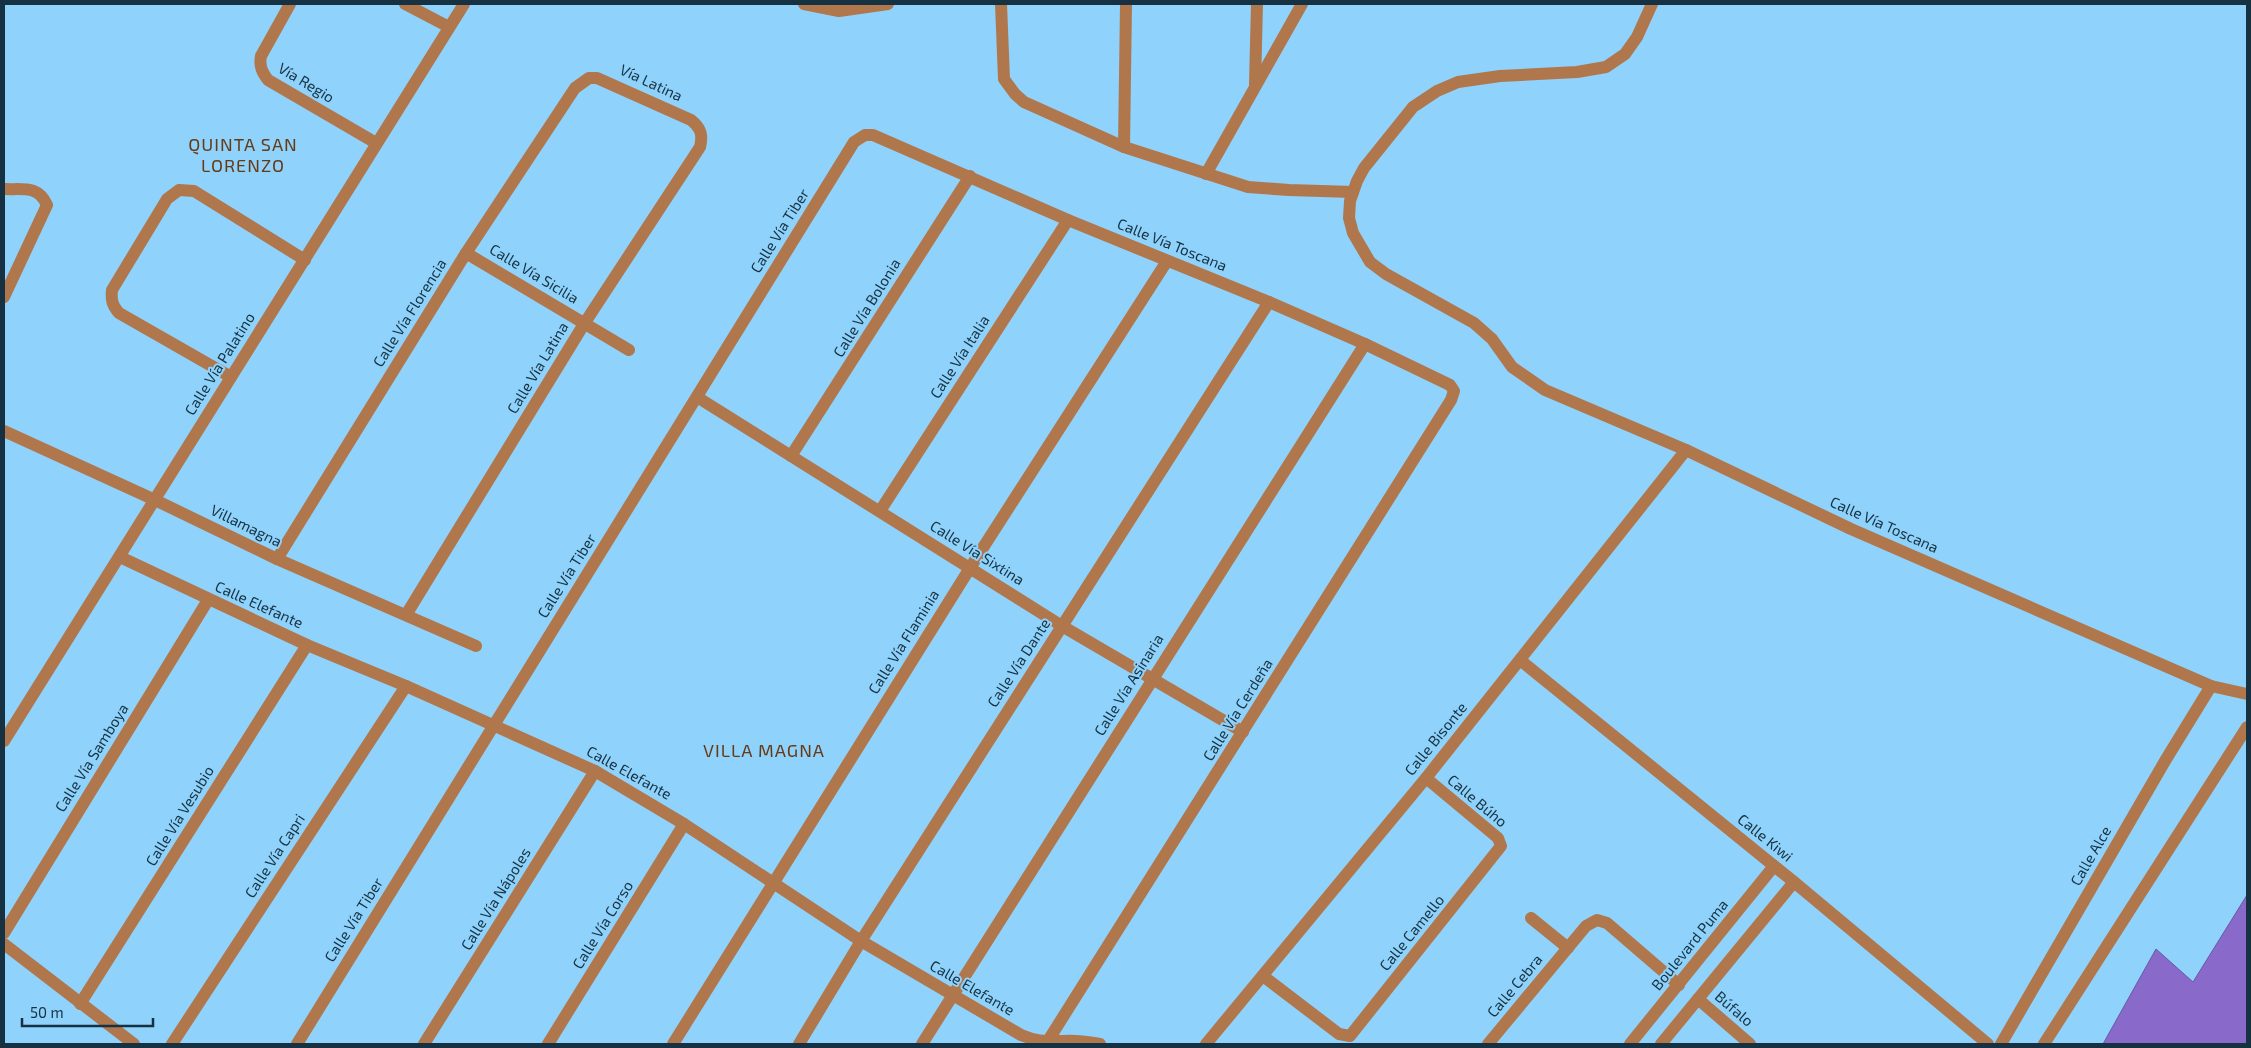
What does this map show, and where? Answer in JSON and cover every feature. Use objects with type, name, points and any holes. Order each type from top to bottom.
[{"type":"street","name":"Vía Regio","points":[[290,4],[260,56],[262,74],[268,80],[376,143]]},
{"type":"street","points":[[405,4],[449,27]]},
{"type":"street","name":"Calle Vía Palatino","points":[[4,741],[464,4]]},
{"type":"street","points":[[804,4],[838,11],[888,4]]},
{"type":"street","points":[[1001,4],[1002,68],[1004,79],[1014,94],[1024,102],[1124,147],[1248,187],[1354,192]]},
{"type":"street","points":[[1124,147],[1126,4]]},
{"type":"street","points":[[1255,87],[1257,4]]},
{"type":"street","points":[[1206,174],[1302,4]]},
{"type":"street","name":"Calle Vía Toscana","points":[[1652,4],[1637,37],[1625,54],[1606,68],[1577,72],[1500,76],[1458,82],[1437,91],[1413,106],[1364,168],[1350,201],[1349,218],[1353,233],[1370,262],[1386,274],[1474,323],[1492,340],[1512,368],[1545,390],[1686,450],[1851,529],[2211,686],[2247,694]]},
{"type":"street","name":"Vía Latina","points":[[575,88],[589,78],[607,81],[692,120],[698,125],[702,140]]},
{"type":"street","name":"Calle Vía Florencia","points":[[277,559],[466,253],[575,88]]},
{"type":"street","name":"Calle Vía Tiber","points":[[297,1044],[854,142],[865,135],[873,135]]},
{"type":"street","name":"Calle Vía Toscana","points":[[873,135],[1068,220],[1269,302],[1365,344],[1450,385],[1454,391]]},
{"type":"street","name":"Calle Vía Latina","points":[[406,615],[584,324],[700,147],[702,140]]},
{"type":"street","name":"Calle Vía Bolonia","points":[[791,456],[970,176]]},
{"type":"street","points":[[4,189],[36,190],[42,195],[47,205],[4,296]]},
{"type":"street","points":[[231,377],[119,313],[113,306],[112,290],[167,199],[179,190],[194,191],[305,260]]},
{"type":"street","name":"Calle Vía Italia","points":[[880,511],[1068,220]]},
{"type":"street","name":"Calle Vía Sicilia","points":[[466,253],[629,350]]},
{"type":"street","name":"Calle Vía Flaminia","points":[[673,1044],[970,568],[1167,261]]},
{"type":"street","name":"Calle Vía Dante","points":[[799,1044],[861,941],[1269,302]]},
{"type":"street","name":"Calle Vía Asinaria","points":[[922,1044],[1365,344]]},
{"type":"street","name":"Calle Vía Cerdeña","points":[[1046,1043],[1446,408],[1454,395],[1454,391]]},
{"type":"street","name":"Calle Vía Sixtina","points":[[697,397],[1062,626],[1243,732]]},
{"type":"street","name":"Villamagna","points":[[4,431],[155,500],[277,559],[476,646]]},
{"type":"street","name":"Calle Bisonte","points":[[1206,1044],[1426,778],[1686,450]]},
{"type":"street","name":"Calle Elefante","points":[[120,557],[307,645],[406,686],[595,771],[684,824],[861,941],[1021,1035],[1046,1043],[1065,1040],[1100,1044]]},
{"type":"street","name":"Calle Vía Samboya","points":[[4,933],[208,600]]},
{"type":"street","name":"Calle Vía Vesubio","points":[[80,1004],[307,645]]},
{"type":"street","name":"Calle Kiwi","points":[[1520,660],[1794,882],[1988,1044]]},
{"type":"street","name":"Calle Vía Capri","points":[[172,1044],[406,686]]},
{"type":"street","name":"Calle Alce","points":[[2001,1044],[2211,686]]},
{"type":"street","points":[[2044,1044],[2247,727]]},
{"type":"street","name":"Calle Vía Nápoles","points":[[424,1044],[595,771]]},
{"type":"street","name":"Calle Búho","points":[[1426,778],[1498,838],[1501,846],[1499,852]]},
{"type":"street","name":"Calle Vía Corso","points":[[548,1044],[684,824]]},
{"type":"street","name":"Calle Camello","points":[[1263,976],[1339,1034],[1350,1036],[1499,852]]},
{"type":"street","name":"Boulevard Puma","points":[[1630,1044],[1774,866]]},
{"type":"street","points":[[1661,1044],[1794,882]]},
{"type":"street","points":[[1531,918],[1568,948]]},
{"type":"street","name":"Calle Cebra","points":[[1488,1044],[1586,926],[1597,920],[1607,923],[1679,985]]},
{"type":"street","points":[[4,944],[134,1044]]},
{"type":"street","name":"Búfalo","points":[[1698,999],[1750,1044]]},
{"type":"shaded area","points":[[2247,895],[2247,1044],[2103,1044],[2156,949],[2193,982]]},
{"type":"district","name":"QUINTA SAN LORENZO","points":[[243,155]]},
{"type":"district","name":"VILLA MAGNA","points":[[764,751]]}]
